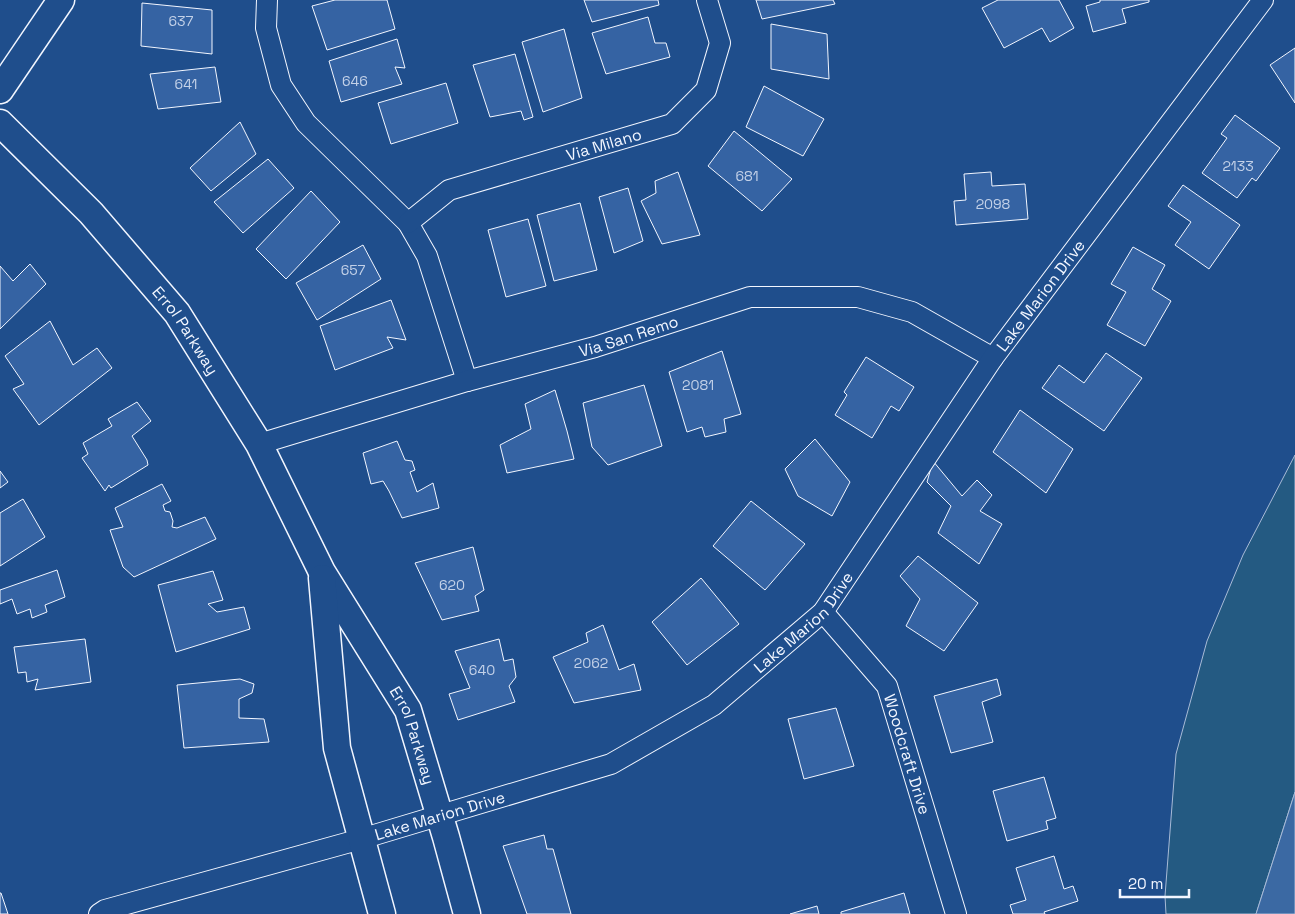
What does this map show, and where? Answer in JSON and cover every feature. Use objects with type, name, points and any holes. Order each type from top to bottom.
[{"type":"street","points":[[0,90],[61,0]]},
{"type":"street","points":[[267,0],[266,28],[281,85],[306,123],[408,223],[427,256],[467,381]]},
{"type":"street","name":"Via Milano","points":[[408,223],[449,190],[672,124],[706,90],[720,44],[707,0]]},
{"type":"street","name":"Lake Marion Drive","points":[[99,914],[105,910],[361,839],[611,764],[714,705],[823,612],[993,358],[1263,0]]},
{"type":"street","name":"Errol Parkway","points":[[0,123],[91,214],[177,313],[259,444],[322,572],[408,710],[440,816],[466,914]]},
{"type":"street","name":"Via San Remo","points":[[259,444],[467,381],[595,348],[750,297],[858,297],[912,312],[993,358]]},
{"type":"street","name":"Errol Parkway","points":[[322,572],[337,748],[382,914]]},
{"type":"street","name":"Woodcraft Drive","points":[[823,612],[887,686],[956,914]]},
{"type":"shaded area","points":[[1295,455],[1295,792],[1256,914],[1166,914],[1165,896],[1176,754],[1207,641],[1243,555]]},
{"type":"shaded area","points":[[1295,792],[1295,914],[1256,914]]},
{"type":"building","points":[[335,0],[387,0],[395,29],[327,50],[312,6]]},
{"type":"building","points":[[584,0],[658,0],[659,5],[592,22]]},
{"type":"building","points":[[756,0],[833,0],[835,4],[762,19]]},
{"type":"building","points":[[998,0],[1059,0],[1074,28],[1050,42],[1042,28],[1004,48],[982,8]]},
{"type":"building","points":[[1100,0],[1149,0],[1149,2],[1122,9],[1126,23],[1093,32],[1086,6],[1100,2]]},
{"type":"building","points":[[142,3],[212,10],[212,54],[141,46]]},
{"type":"building","points":[[648,17],[655,43],[666,43],[670,57],[606,74],[592,33]]},
{"type":"building","points":[[771,24],[827,34],[829,79],[771,69]]},
{"type":"building","points":[[564,29],[582,98],[543,112],[522,42]]},
{"type":"building","points":[[397,39],[405,68],[395,67],[402,84],[341,102],[329,61]]},
{"type":"building","points":[[1295,48],[1295,103],[1270,65]]},
{"type":"building","points":[[515,54],[533,117],[524,120],[521,111],[490,117],[473,65]]},
{"type":"building","points":[[215,67],[221,102],[158,109],[150,74]]},
{"type":"building","points":[[446,83],[458,123],[391,144],[378,103]]},
{"type":"building","points":[[764,86],[824,119],[803,156],[746,127]]},
{"type":"building","points":[[1235,115],[1280,148],[1256,181],[1252,178],[1237,198],[1202,173],[1227,138],[1221,134]]},
{"type":"building","points":[[240,122],[256,154],[211,191],[190,168]]},
{"type":"building","points":[[734,131],[792,179],[762,211],[708,166]]},
{"type":"building","points":[[268,159],[294,188],[243,233],[214,202]]},
{"type":"building","points":[[678,172],[700,235],[662,244],[641,201],[656,193],[655,181]]},
{"type":"building","points":[[991,172],[992,186],[1025,184],[1028,219],[956,225],[954,201],[966,200],[964,174]]},
{"type":"building","points":[[1183,185],[1240,225],[1209,269],[1175,245],[1191,222],[1168,206]]},
{"type":"building","points":[[628,188],[643,241],[614,253],[599,197]]},
{"type":"building","points":[[311,191],[340,222],[286,279],[256,249]]},
{"type":"building","points":[[580,203],[597,270],[554,281],[537,215]]},
{"type":"building","points":[[528,219],[546,286],[506,297],[488,230]]},
{"type":"building","points":[[363,245],[381,279],[317,320],[296,283]]},
{"type":"building","points":[[1133,247],[1165,265],[1152,289],[1171,301],[1145,346],[1107,325],[1126,292],[1111,284]]},
{"type":"building","points":[[30,264],[46,284],[0,329],[0,266],[13,281]]},
{"type":"building","points":[[391,300],[406,340],[387,337],[393,348],[335,370],[320,326]]},
{"type":"building","points":[[50,321],[73,365],[97,348],[112,368],[39,425],[13,389],[24,384],[5,356]]},
{"type":"building","points":[[722,351],[741,414],[724,419],[726,432],[705,437],[702,427],[687,432],[669,372]]},
{"type":"building","points":[[1106,353],[1142,378],[1104,431],[1042,388],[1059,365],[1084,383]]},
{"type":"building","points":[[866,357],[914,387],[899,411],[891,406],[872,438],[835,415],[847,395],[844,392]]},
{"type":"building","points":[[644,385],[662,446],[608,465],[592,447],[583,403]]},
{"type":"building","points":[[555,390],[574,459],[507,473],[500,445],[531,429],[525,404]]},
{"type":"building","points":[[137,402],[151,421],[132,436],[147,460],[148,465],[111,488],[109,485],[105,491],[82,458],[88,454],[83,443],[112,426],[108,419]]},
{"type":"building","points":[[1020,410],[1073,449],[1046,493],[993,452]]},
{"type":"building","points":[[815,439],[850,482],[832,516],[798,496],[785,469]]},
{"type":"building","points":[[397,441],[405,460],[412,461],[415,470],[410,472],[417,492],[433,483],[439,508],[402,518],[383,481],[371,484],[363,453]]},
{"type":"building","points":[[933,461],[962,496],[977,480],[992,495],[980,511],[1002,524],[979,564],[938,533],[951,506],[927,482]]},
{"type":"building","points":[[0,471],[8,482],[0,488]]},
{"type":"building","points":[[162,484],[171,501],[163,505],[165,511],[170,512],[173,521],[172,527],[177,528],[205,517],[216,539],[134,577],[123,567],[110,530],[123,527],[115,508]]},
{"type":"building","points":[[23,499],[45,537],[0,566],[0,513]]},
{"type":"building","points":[[751,501],[805,544],[765,590],[713,546]]},
{"type":"building","points":[[473,547],[484,590],[475,596],[479,611],[442,620],[415,563]]},
{"type":"building","points":[[918,556],[978,603],[944,651],[906,626],[920,599],[900,576]]},
{"type":"building","points":[[57,570],[65,597],[45,605],[47,612],[32,618],[30,609],[17,614],[12,599],[0,604],[0,590]]},
{"type":"building","points":[[213,571],[223,600],[208,604],[217,612],[244,607],[250,629],[176,652],[158,585]]},
{"type":"building","points":[[701,578],[739,624],[687,665],[652,622]]},
{"type":"building","points":[[603,625],[619,670],[634,664],[641,690],[574,703],[553,657],[588,642],[586,633]]},
{"type":"building","points":[[85,639],[91,682],[35,690],[38,679],[27,682],[26,672],[18,673],[14,647]]},
{"type":"building","points":[[499,639],[504,661],[513,659],[516,677],[509,686],[515,702],[458,720],[449,694],[470,688],[455,651]]},
{"type":"building","points":[[240,679],[254,684],[252,693],[239,699],[239,718],[264,719],[269,742],[184,748],[177,685]]},
{"type":"building","points":[[997,679],[1001,695],[982,702],[993,742],[951,753],[934,696]]},
{"type":"building","points":[[836,708],[854,766],[804,779],[788,719]]},
{"type":"building","points":[[1044,777],[1056,818],[1046,821],[1048,829],[1007,841],[993,791]]},
{"type":"building","points":[[544,835],[547,849],[553,849],[571,914],[527,914],[503,846]]},
{"type":"building","points":[[1054,856],[1064,889],[1073,886],[1078,901],[1044,912],[1045,914],[1013,914],[1010,905],[1026,900],[1016,868]]},
{"type":"building","points":[[1,893],[8,914],[0,914]]},
{"type":"building","points":[[904,893],[910,914],[841,914],[841,912]]},
{"type":"building","points":[[817,906],[819,914],[790,914]]}]
